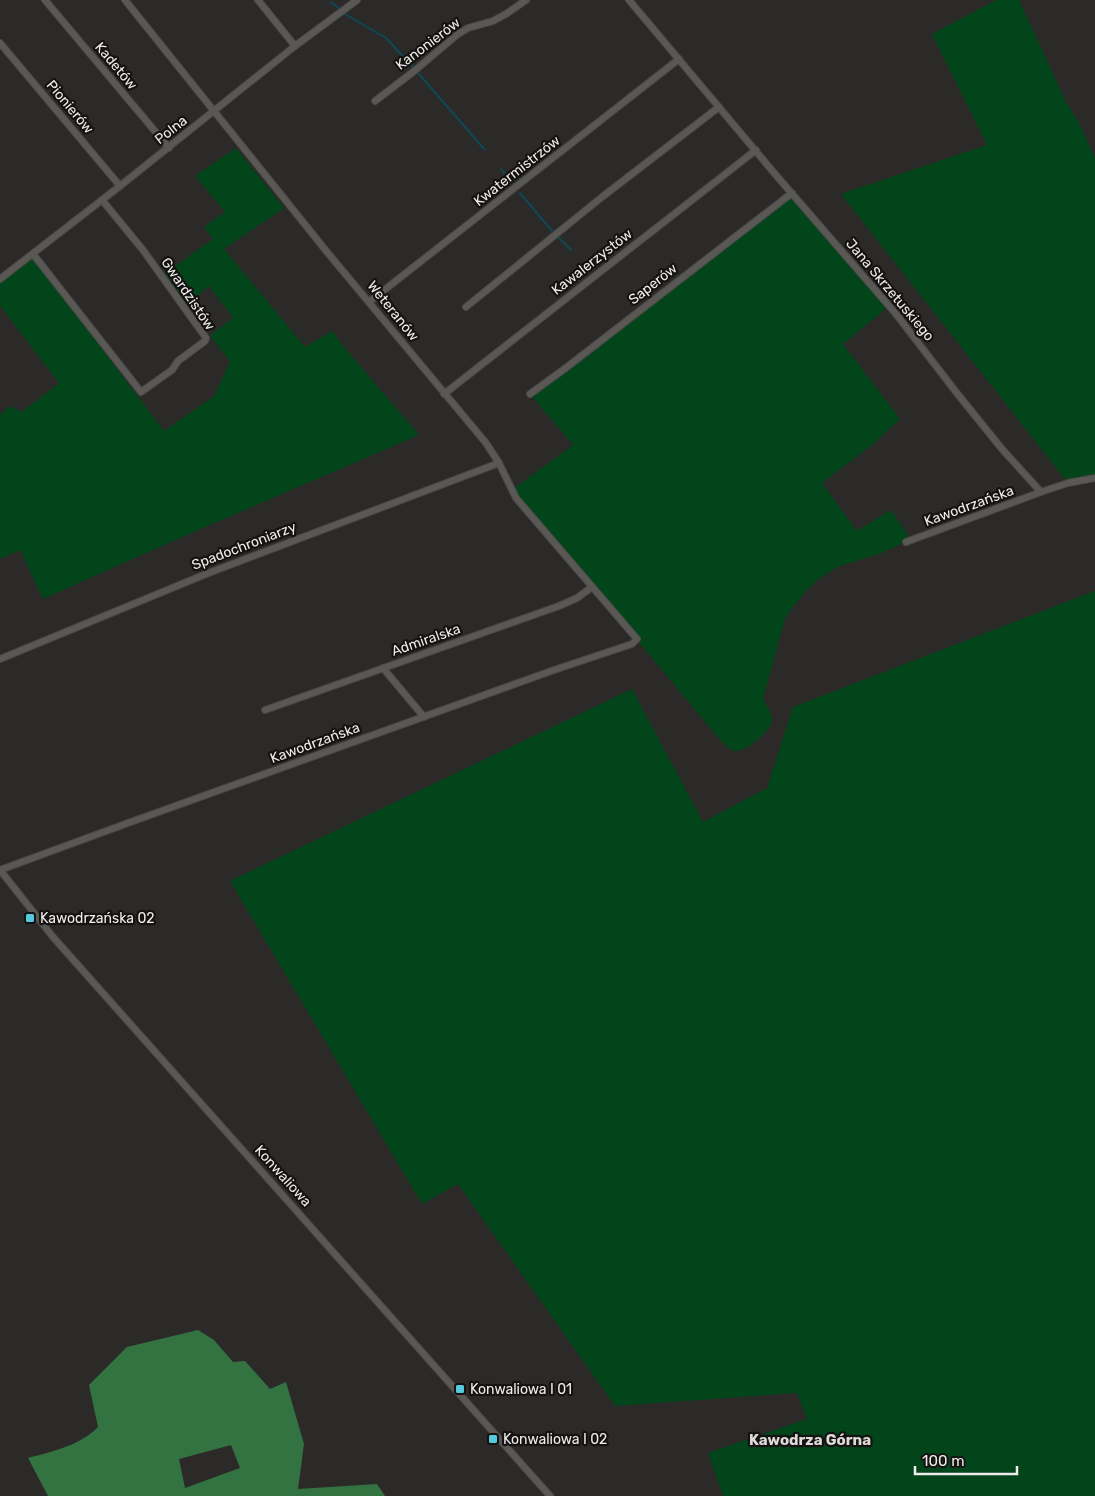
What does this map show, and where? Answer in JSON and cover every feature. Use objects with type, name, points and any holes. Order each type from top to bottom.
[{"type":"street","name":"Kadetów","points":[[45,0],[168,148]]},
{"type":"street","name":"Weteranów","points":[[125,0],[369,302],[486,443],[499,463],[516,498],[637,639]]},
{"type":"street","points":[[258,0],[295,46]]},
{"type":"street","name":"Polna","points":[[0,278],[120,186],[295,46],[357,0]]},
{"type":"street","name":"Kanonierów","points":[[375,101],[414,72],[458,34],[468,28],[493,21],[526,0]]},
{"type":"street","name":"Jana Skrzetuskiego","points":[[629,0],[896,314],[1002,449],[1041,492]]},
{"type":"street","name":"Pionierów","points":[[0,43],[120,186]]},
{"type":"street","name":"Kwatermistrzów","points":[[369,302],[679,59]]},
{"type":"street","points":[[466,307],[602,197],[719,107]]},
{"type":"street","name":"Kawalerzystów","points":[[444,394],[756,150]]},
{"type":"street","name":"Saperów","points":[[530,394],[567,368],[792,193]]},
{"type":"street","name":"Gwardzistów","points":[[33,254],[142,392],[172,370],[178,361],[205,341],[206,338],[143,250],[102,200]]},
{"type":"street","name":"Spadochroniarzy","points":[[0,659],[206,574],[499,463]]},
{"type":"street","name":"Kawodrzańska","points":[[906,542],[1041,492],[1068,483],[1095,478]]},
{"type":"street","name":"Admiralska","points":[[265,710],[559,606],[577,598],[592,587]]},
{"type":"street","name":"Kawodrzańska","points":[[0,870],[632,644],[637,639]]},
{"type":"street","points":[[384,668],[424,717]]},
{"type":"street","name":"Konwaliowa","points":[[0,870],[53,937],[550,1496]]},
{"type":"green space","points":[[996,0],[1019,0],[1065,100],[1079,123],[1095,158],[1095,478],[1068,483],[841,194],[987,145],[932,34]]},
{"type":"green space","points":[[236,148],[284,208],[224,249],[305,347],[332,331],[419,435],[43,599],[20,550],[0,559],[0,415],[10,406],[22,412],[59,383],[0,306],[0,283],[33,258],[164,431],[214,396],[230,362],[210,335],[233,318],[209,286],[187,305],[164,274],[213,239],[204,227],[225,212],[195,176]]},
{"type":"green space","points":[[792,193],[889,306],[843,344],[900,419],[872,445],[822,483],[857,531],[891,510],[911,540],[879,554],[837,567],[820,578],[791,609],[785,619],[763,699],[771,715],[771,725],[751,745],[745,749],[735,751],[729,749],[722,742],[512,490],[573,445],[530,394]]},
{"type":"green space","points":[[1095,591],[1095,1496],[723,1496],[708,1453],[807,1419],[797,1393],[615,1406],[458,1184],[422,1204],[230,881],[632,689],[703,822],[767,788],[793,707]]},
{"type":"green space","points":[[198,1330],[214,1340],[233,1362],[245,1361],[270,1389],[286,1382],[304,1444],[298,1489],[377,1484],[385,1496],[48,1496],[28,1458],[74,1443],[83,1439],[98,1427],[89,1385],[127,1347]],"holes":[[[231,1445],[240,1468],[185,1488],[179,1459]]]},
{"type":"waterway","points":[[331,2],[340,9]]},
{"type":"waterway","points":[[345,14],[386,38],[413,67]]},
{"type":"waterway","points":[[418,73],[485,150]]},
{"type":"waterway","points":[[501,169],[513,184]]},
{"type":"waterway","points":[[520,193],[552,231]]},
{"type":"waterway","points":[[559,238],[571,250]]},
{"type":"place","name":"Kawodrzańska 02","points":[[30,918]]},
{"type":"place","name":"Konwaliowa I 01","points":[[460,1389]]},
{"type":"place","name":"Konwaliowa I 02","points":[[493,1439]]},
{"type":"district","name":"Kawodrza Górna","points":[[810,1440]]}]
